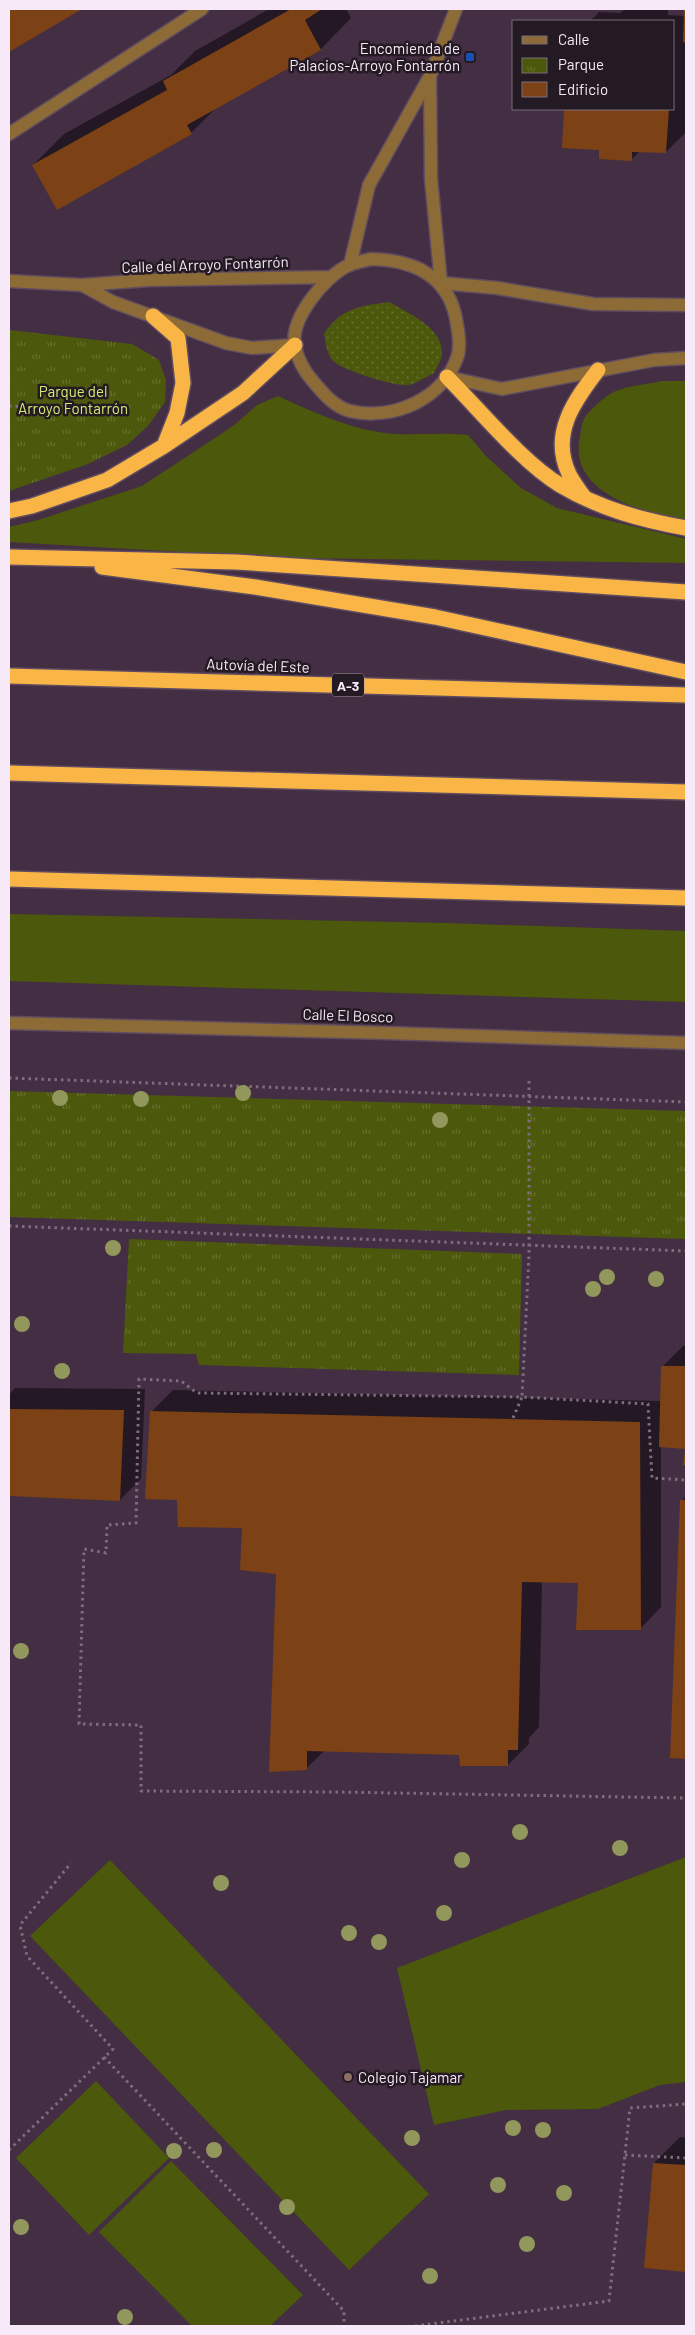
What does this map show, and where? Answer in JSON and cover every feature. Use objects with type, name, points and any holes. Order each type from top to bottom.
[{"type":"highway","points":[[153,316],[178,338],[183,383],[177,413],[164,446]]},
{"type":"highway","points":[[9,511],[32,506],[107,480],[164,446],[243,393],[295,345]]},
{"type":"highway","points":[[585,498],[569,475],[563,455],[564,424],[575,399],[598,370]]},
{"type":"highway","points":[[447,376],[535,465],[559,484],[585,498],[640,520],[686,528]]},
{"type":"highway","points":[[14,557],[236,562],[686,592]]},
{"type":"highway","points":[[14,557],[256,587],[426,616],[686,672]]},
{"type":"highway","name":"Autovía del Este","points":[[9,676],[686,695]]},
{"type":"highway","points":[[9,773],[686,792]]},
{"type":"highway","points":[[9,879],[686,898]]},
{"type":"street","points":[[9,134],[202,9]]},
{"type":"street","points":[[350,265],[369,185],[430,76],[456,9]]},
{"type":"street","points":[[430,76],[431,180],[441,283],[455,307],[458,330],[458,354],[447,376],[429,395],[403,410],[376,413],[349,410],[324,396],[304,370],[295,345],[298,322],[330,277],[350,265],[371,259],[394,259],[415,266],[441,283],[497,288],[593,304],[686,305]]},
{"type":"street","name":"Calle del Arroyo Fontarrón","points":[[9,281],[82,285],[148,280],[330,277]]},
{"type":"street","name":"Calle del Arroyo Fontarrón","points":[[82,285],[113,302],[226,343],[252,348],[295,345]]},
{"type":"street","points":[[447,376],[502,389],[654,360],[686,358]]},
{"type":"street","name":"Calle El Bosco","points":[[9,1023],[686,1043]]},
{"type":"path","points":[[9,406],[50,408]]},
{"type":"path","points":[[9,1078],[686,1102]]},
{"type":"path","points":[[513,1418],[522,1397],[528,1246],[529,1081]]},
{"type":"path","points":[[9,1226],[686,1251]]},
{"type":"path","points":[[686,1480],[652,1478],[648,1404],[522,1397],[197,1393],[180,1381],[139,1379],[136,1523],[107,1525],[106,1553],[84,1549],[79,1724],[141,1726],[141,1791],[336,1792],[686,1798]]},
{"type":"path","points":[[9,2150],[113,2049],[27,1956],[20,1925],[72,1863]]},
{"type":"path","points":[[104,2057],[344,2311],[344,2326]]},
{"type":"path","points":[[415,2326],[609,2301],[630,2108],[686,2104]]},
{"type":"path","points":[[625,2155],[686,2158]]},
{"type":"green space","points":[[389,302],[423,322],[431,329],[441,345],[442,355],[434,373],[409,385],[381,381],[337,364],[328,354],[326,347],[324,334],[330,325],[344,314],[360,307]]},
{"type":"green space","name":"Parque del Arroyo Fontarrón","points":[[9,330],[132,344],[159,360],[166,380],[165,402],[148,426],[127,445],[88,464],[9,491]]},
{"type":"green space","points":[[662,381],[686,381],[686,519],[650,512],[612,497],[597,486],[585,472],[579,456],[583,421],[587,414],[599,403],[620,389]]},
{"type":"green space","points":[[278,396],[320,415],[365,429],[395,434],[468,435],[487,457],[521,488],[557,508],[686,539],[686,563],[285,558],[9,542],[9,527],[38,520],[142,486],[233,426],[257,405]]},
{"type":"green space","points":[[9,914],[446,923],[686,931],[686,1002],[9,981]]},
{"type":"green space","points":[[9,1091],[686,1111],[686,1239],[9,1217]]},
{"type":"green space","points":[[129,1239],[522,1254],[519,1375],[199,1365],[196,1354],[123,1353]]},
{"type":"green space","points":[[686,1857],[686,2082],[660,2085],[598,2109],[506,2110],[434,2125],[397,1968]]},
{"type":"green space","points":[[110,1860],[429,2194],[349,2270],[30,1936]]},
{"type":"green space","points":[[96,2081],[169,2158],[89,2235],[16,2158]]},
{"type":"green space","points":[[171,2161],[303,2295],[270,2326],[192,2326],[99,2232]]},
{"type":"building","points":[[9,9],[82,9],[9,52]]},
{"type":"building","points":[[291,9],[322,9],[305,20],[321,50],[187,125],[192,134],[57,210],[32,165],[167,90],[163,81]]},
{"type":"building","points":[[684,9],[686,9],[686,43],[683,42]]},
{"type":"building","points":[[564,110],[669,110],[666,153],[632,152],[632,161],[599,159],[599,150],[562,148]]},
{"type":"building","points":[[661,1366],[686,1366],[686,1449],[659,1447]]},
{"type":"building","points":[[9,1409],[124,1410],[120,1501],[9,1496]]},
{"type":"building","points":[[150,1411],[640,1422],[641,1630],[576,1630],[578,1583],[522,1582],[518,1750],[508,1750],[508,1766],[460,1766],[459,1755],[307,1751],[307,1770],[269,1772],[276,1574],[240,1570],[242,1528],[178,1527],[177,1500],[145,1499]]},
{"type":"building","points":[[685,1450],[686,1465],[683,1465]]},
{"type":"building","points":[[680,1500],[686,1500],[686,1759],[670,1758]]},
{"type":"building","points":[[653,2163],[686,2165],[686,2272],[644,2268]]},
{"type":"place","name":"Encomienda de Palacios-Arroyo Fontarrón","points":[[470,57]]},
{"type":"place","name":"Colegio Tajamar","points":[[348,2077]]}]
